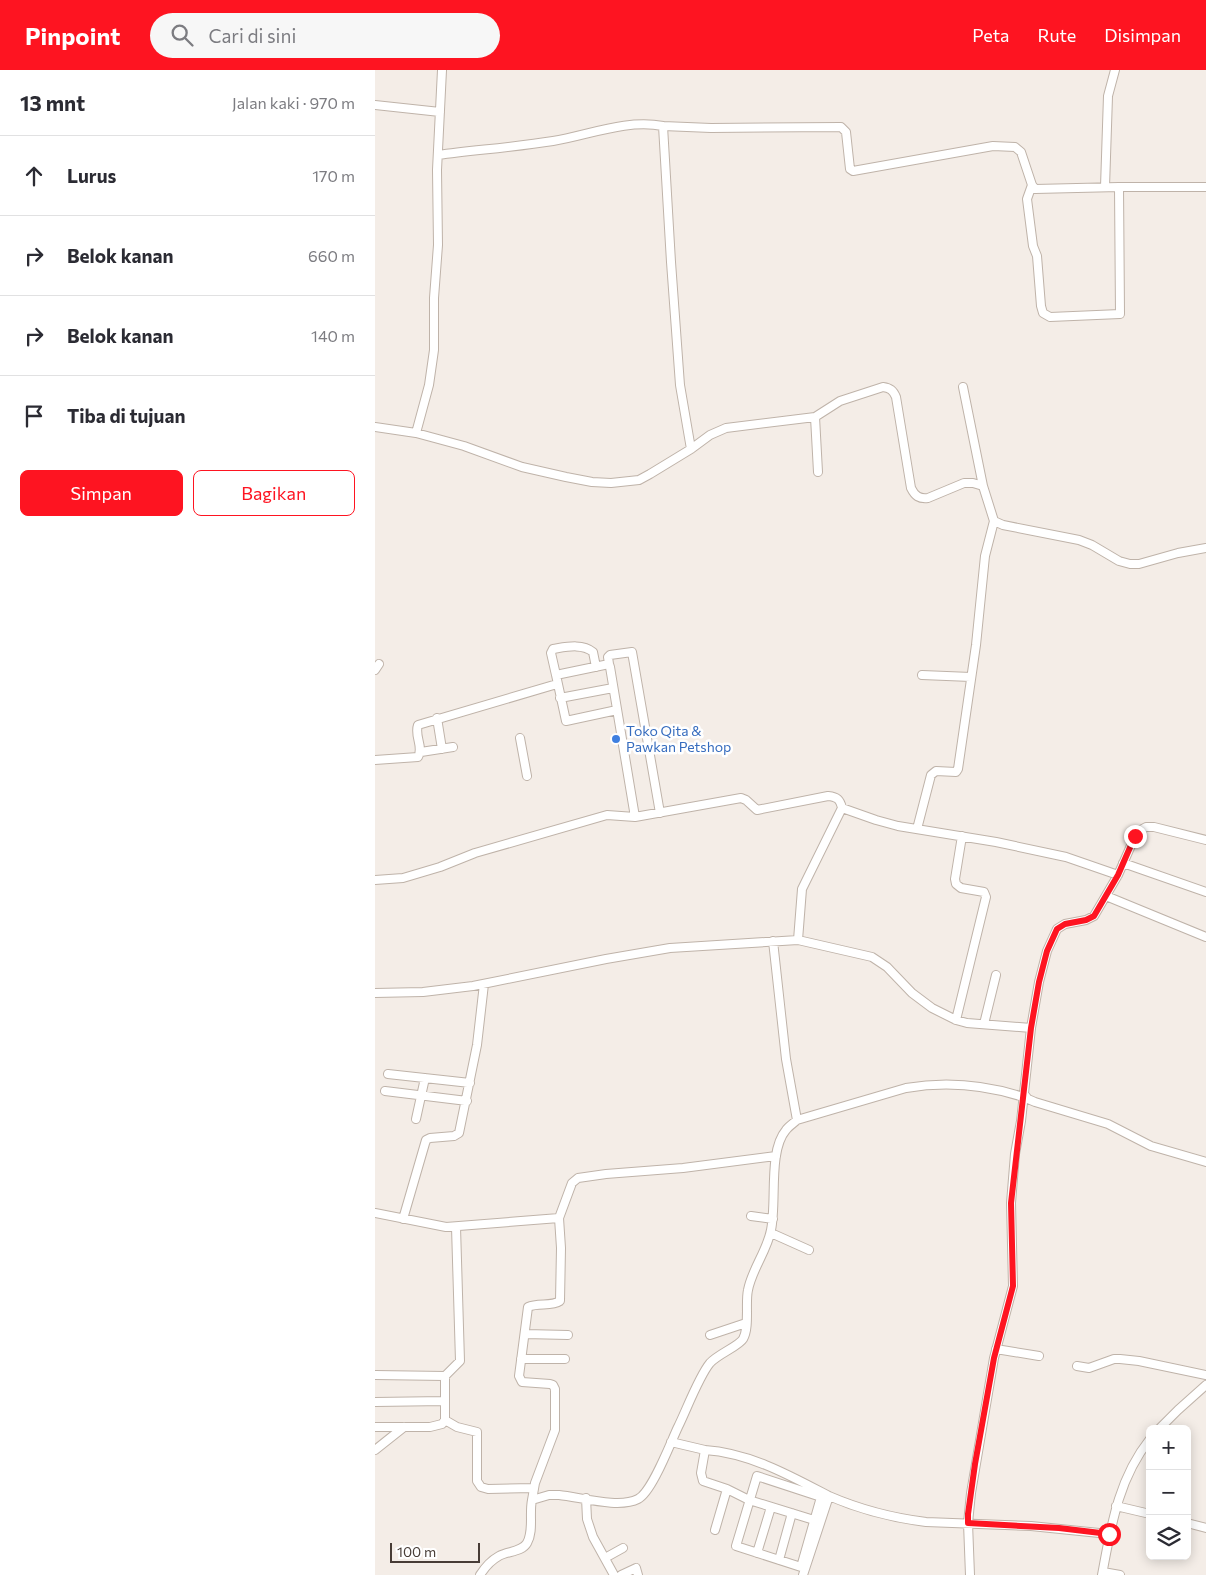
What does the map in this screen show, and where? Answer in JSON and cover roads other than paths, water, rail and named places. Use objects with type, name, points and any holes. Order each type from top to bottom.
[{"type":"street","points":[[416,433],[429,384],[434,350],[434,298],[438,245],[438,155],[442,70]]},
{"type":"street","points":[[1105,187],[1108,96],[1115,70]]},
{"type":"street","points":[[375,105],[440,112]]},
{"type":"street","points":[[438,155],[554,141],[618,127],[654,124],[711,128],[841,127],[845,132],[850,169],[853,171],[993,146],[1015,147],[1021,152],[1035,189],[1206,187]]},
{"type":"street","points":[[663,126],[681,385],[691,449]]},
{"type":"street","points":[[1032,185],[1027,199],[1033,246],[1037,256],[1041,306],[1043,313],[1050,317],[1120,314],[1119,187]]},
{"type":"street","points":[[375,427],[416,433],[464,446],[522,467],[592,482],[611,483],[639,480],[691,449],[711,434],[726,428],[815,416],[840,400],[883,387],[891,390],[896,397],[911,488],[915,495],[928,498],[969,482],[983,486]]},
{"type":"street","points":[[917,829],[931,776],[937,771],[951,773],[956,772],[958,769],[976,645],[985,556],[994,521],[983,486],[963,387]]},
{"type":"street","points":[[815,416],[818,472]]},
{"type":"street","points":[[994,521],[1003,525],[1079,540],[1092,545],[1119,561],[1130,564],[1139,564],[1178,553],[1206,548]]},
{"type":"street","points":[[596,667],[593,652],[587,648],[576,646],[553,649],[551,653],[566,721],[617,710]]},
{"type":"street","points":[[635,817],[608,657],[630,651],[633,653],[660,813]]},
{"type":"street","points":[[556,675],[609,664]]},
{"type":"street","points":[[922,674],[971,677]]},
{"type":"street","points":[[375,760],[418,757],[421,752],[417,726],[437,718],[557,684]]},
{"type":"street","points":[[560,698],[613,688]]},
{"type":"street","points":[[437,718],[442,749]]},
{"type":"street","points":[[520,738],[527,776]]},
{"type":"street","points":[[421,752],[453,747]]},
{"type":"street","points":[[375,880],[403,878],[440,868],[475,853],[607,815],[635,817],[741,798],[747,800],[757,810],[828,796],[836,797],[842,808],[802,889],[798,940]]},
{"type":"street","points":[[842,808],[898,826],[1066,856],[1118,875]]},
{"type":"street","points":[[970,1575],[968,1523],[975,1464],[996,1349],[1013,1286],[1011,1203],[1015,1154],[1031,1028],[1039,982],[1052,937],[1057,929],[1065,924],[1094,916],[1118,875],[1137,832],[1146,827],[1206,840]]},
{"type":"street","points":[[956,1020],[986,897],[984,892],[961,888],[956,884],[955,879],[962,836]]},
{"type":"street","points":[[1123,863],[1206,892]]},
{"type":"street","points":[[1106,896],[1206,936]]},
{"type":"street","points":[[375,993],[423,992],[484,984],[670,948],[798,940],[872,957],[887,967],[912,993],[932,1008],[956,1020],[1031,1028]]},
{"type":"street","points":[[773,941],[787,1059],[797,1120]]},
{"type":"street","points":[[984,1024],[996,976]]},
{"type":"street","points":[[403,1219],[427,1140],[457,1135],[459,1133],[477,1045],[484,984]]},
{"type":"street","points":[[388,1074],[470,1083]]},
{"type":"street","points":[[416,1119],[425,1078]]},
{"type":"street","points":[[532,1500],[549,1495],[559,1495],[623,1503],[636,1500],[644,1495],[655,1477],[709,1365],[743,1340],[746,1333],[747,1297],[750,1282],[771,1233],[775,1156],[779,1142],[786,1130],[797,1120],[906,1088],[954,1084],[1004,1090],[1035,1102],[1108,1124],[1151,1146],[1206,1162]]},
{"type":"street","points":[[385,1091],[467,1101]]},
{"type":"street","points":[[480,1575],[487,1564],[501,1554],[520,1550],[527,1543],[533,1488],[555,1430],[555,1389],[553,1385],[520,1381],[519,1376],[529,1305],[555,1304],[560,1301],[561,1248],[559,1218],[572,1184],[578,1178],[606,1174],[683,1168],[775,1156]]},
{"type":"street","points":[[375,1213],[436,1226],[456,1227],[559,1218]]},
{"type":"street","points":[[751,1216],[773,1219]]},
{"type":"street","points":[[375,1375],[445,1376],[460,1362],[456,1227]]},
{"type":"street","points":[[771,1233],[809,1250]]},
{"type":"street","points":[[709,1335],[746,1324]]},
{"type":"street","points":[[525,1334],[567,1336]]},
{"type":"street","points":[[996,1349],[1039,1356]]},
{"type":"street","points":[[1077,1366],[1089,1368],[1114,1358],[1206,1375]]},
{"type":"street","points":[[521,1359],[565,1359]]},
{"type":"street","points":[[375,1427],[430,1427],[442,1424],[445,1420],[445,1376]]},
{"type":"street","points":[[1163,1425],[1206,1385]]},
{"type":"street","points":[[375,1402],[445,1401]]},
{"type":"street","points":[[445,1420],[457,1428],[477,1432],[477,1481],[481,1487],[488,1490],[533,1488]]},
{"type":"street","points":[[375,1450],[404,1427]]},
{"type":"street","points":[[671,1442],[732,1454],[767,1465],[843,1502],[910,1520],[1059,1528],[1109,1534]]},
{"type":"street","points":[[1120,1575],[1102,1574],[1109,1534],[1122,1486],[1146,1444]]},
{"type":"street","points":[[705,1450],[701,1473],[703,1481],[727,1489],[749,1500],[814,1520]]},
{"type":"street","points":[[757,1476],[821,1497],[801,1566],[736,1546],[749,1500],[757,1476]]},
{"type":"street","points":[[715,1530],[727,1489]]},
{"type":"street","points":[[803,1575],[829,1496]]},
{"type":"street","points":[[586,1498],[587,1519],[593,1537],[614,1575]]},
{"type":"street","points":[[1116,1506],[1146,1513]]},
{"type":"street","points":[[757,1553],[771,1507]]},
{"type":"street","points":[[779,1560],[792,1513]]},
{"type":"street","points":[[1191,1524],[1206,1528]]},
{"type":"street","points":[[605,1558],[623,1548]]},
{"type":"street","points":[[621,1575],[636,1568],[638,1575]]},
{"type":"place","name":"Toko Qita & Pawkan Petshop","points":[[616,739]]}]
